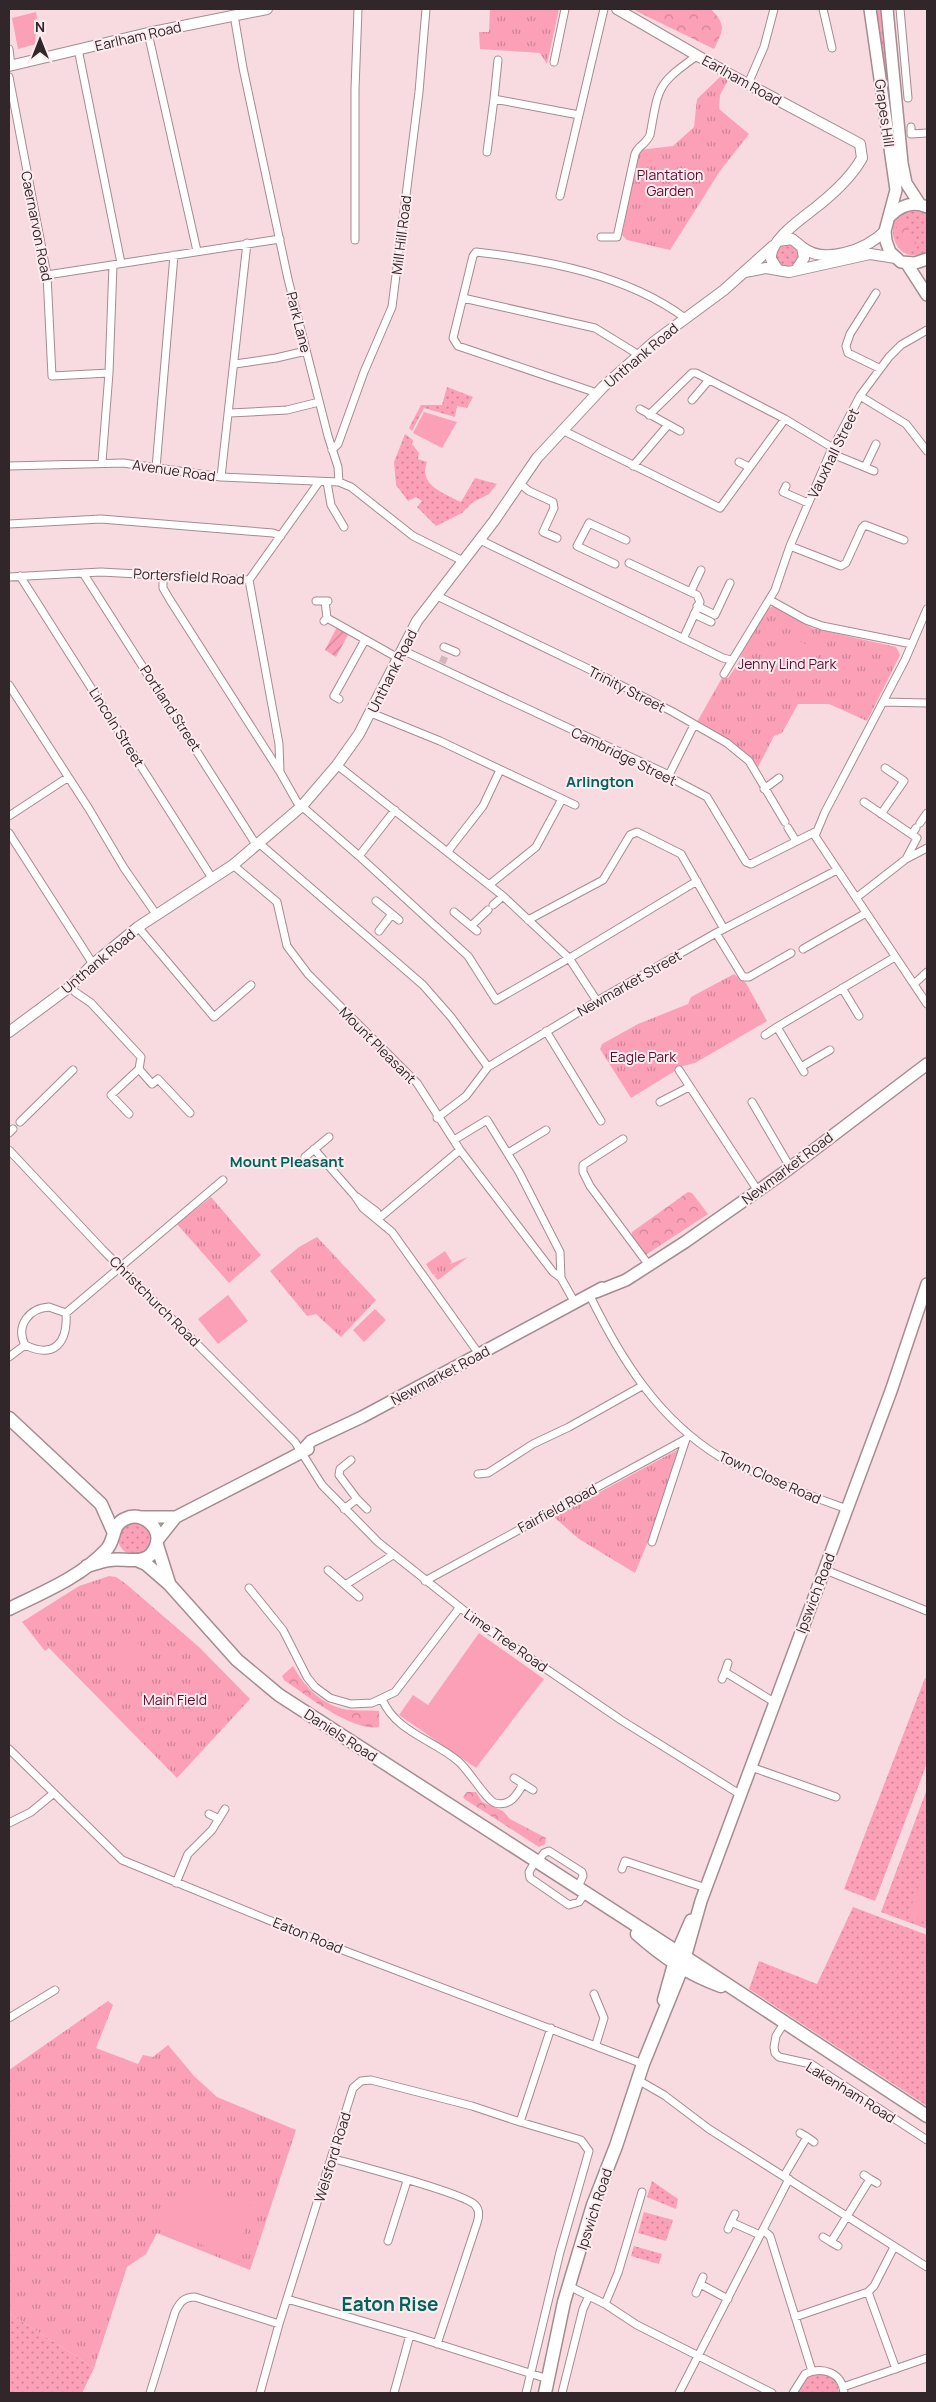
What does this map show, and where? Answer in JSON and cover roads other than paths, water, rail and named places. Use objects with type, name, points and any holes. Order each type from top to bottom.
[{"type":"highway","points":[[9,1418],[101,1504],[116,1512],[138,1517],[154,1526],[157,1543]]},
{"type":"highway","points":[[101,1504],[113,1535],[116,1551],[133,1560]]},
{"type":"highway","points":[[9,1609],[87,1566],[106,1550],[122,1520],[138,1517]]},
{"type":"highway","name":"Newmarket Road","points":[[133,1560],[150,1555],[157,1543]]},
{"type":"highway","name":"Daniels Road","points":[[157,1543],[169,1584]]},
{"type":"highway","points":[[87,1566],[110,1559],[133,1560]]},
{"type":"highway","name":"Daniels Road","points":[[133,1560],[146,1564],[169,1584],[237,1660],[279,1695],[582,1890],[606,1907],[663,1956],[680,1960]]},
{"type":"highway","name":"Lakenham Road","points":[[680,1960],[699,1978],[742,1994],[927,2116]]},
{"type":"highway","name":"Ipswich Road","points":[[545,2393],[569,2286],[593,2204],[616,2146],[680,1960]]},
{"type":"main road","name":"Grapes Hill","points":[[870,9],[896,190],[885,231]]},
{"type":"main road","name":"Grapes Hill","points":[[887,9],[902,163],[906,183],[923,205]]},
{"type":"main road","points":[[889,217],[898,208],[923,205]]},
{"type":"main road","points":[[885,231],[890,252],[907,264],[927,294]]},
{"type":"main road","points":[[907,264],[927,259]]},
{"type":"main road","name":"Newmarket Road","points":[[157,1543],[176,1517],[302,1451],[311,1441],[362,1417],[593,1294],[628,1270],[646,1266],[685,1242],[758,1191],[927,1064]]},
{"type":"main road","name":"Ipswich Road","points":[[680,1960],[774,1702],[891,1391],[927,1284]]},
{"type":"main road","name":"Newmarket Road","points":[[138,1517],[176,1517]]},
{"type":"street","name":"Earlham Road","points":[[10,66],[148,33],[263,9]]},
{"type":"street","points":[[355,240],[355,89],[358,9]]},
{"type":"street","name":"Mill Hill Road","points":[[332,450],[338,444],[364,372],[392,307],[419,92],[426,9]]},
{"type":"street","points":[[554,62],[565,9]]},
{"type":"street","points":[[560,196],[604,9]]},
{"type":"street","name":"Earlham Road","points":[[617,9],[748,84],[856,141],[860,144],[862,152]]},
{"type":"street","points":[[748,84],[764,47],[774,9]]},
{"type":"street","points":[[823,9],[832,48]]},
{"type":"street","points":[[900,9],[908,70],[908,98]]},
{"type":"street","name":"Park Lane","points":[[234,15],[280,239],[319,402],[340,474],[340,482]]},
{"type":"street","points":[[148,33],[197,251]]},
{"type":"street","points":[[9,49],[10,66]]},
{"type":"street","points":[[78,49],[121,263]]},
{"type":"street","points":[[601,237],[619,240],[636,149],[647,141],[650,136],[658,93],[663,83],[673,73],[698,55]]},
{"type":"street","points":[[487,152],[498,60]]},
{"type":"street","name":"Caernarvon Road","points":[[9,77],[47,275],[52,376],[109,373]]},
{"type":"street","points":[[494,99],[579,115]]},
{"type":"street","points":[[911,127],[911,134],[927,133]]},
{"type":"street","name":"Unthank Road","points":[[9,1032],[70,986],[93,964],[138,927],[233,865],[259,845],[302,806],[337,765],[371,713],[417,621],[480,540],[537,458],[597,393],[639,355],[724,290],[804,216],[821,203],[858,166],[862,152]]},
{"type":"street","points":[[796,270],[803,261],[798,230],[804,216]]},
{"type":"street","points":[[778,270],[771,259],[776,243],[792,239],[812,254],[824,256],[864,247],[885,231]]},
{"type":"street","points":[[47,275],[280,239]]},
{"type":"street","points":[[221,477],[230,413],[247,243]]},
{"type":"street","points":[[597,393],[458,346],[454,342],[453,338],[476,252],[534,260],[580,270],[649,296],[666,304],[685,318]]},
{"type":"street","points":[[741,273],[756,268],[789,272],[870,254],[896,258]]},
{"type":"street","points":[[156,468],[174,255]]},
{"type":"street","points":[[102,462],[109,373],[113,265]]},
{"type":"street","points":[[876,293],[850,334],[846,346],[848,353],[879,368]]},
{"type":"street","points":[[463,298],[595,328],[639,355]]},
{"type":"street","name":"Vauxhall Street","points":[[724,674],[770,600],[808,503],[860,396],[879,368],[901,345],[927,330]]},
{"type":"street","points":[[235,364],[306,351]]},
{"type":"street","points":[[649,415],[692,374],[696,373],[785,419],[832,451],[874,471]]},
{"type":"street","points":[[692,400],[710,380]]},
{"type":"street","points":[[860,396],[906,424],[927,451]]},
{"type":"street","points":[[230,413],[287,410],[319,402]]},
{"type":"street","points":[[640,409],[680,431]]},
{"type":"street","points":[[562,430],[720,508],[748,467],[785,419]]},
{"type":"street","points":[[633,466],[668,425]]},
{"type":"street","points":[[865,467],[876,444]]},
{"type":"street","name":"Avenue Road","points":[[9,466],[102,462],[123,463],[221,477],[340,482]]},
{"type":"street","points":[[739,462],[748,467]]},
{"type":"street","points":[[323,482],[330,505],[344,527]]},
{"type":"street","name":"Portersfield Road","points":[[9,577],[83,573],[249,580],[323,482]]},
{"type":"street","points":[[340,482],[351,487],[413,536],[463,561]]},
{"type":"street","points":[[519,483],[529,491],[553,502],[554,508],[543,532],[557,538]]},
{"type":"street","points":[[786,486],[783,492],[808,503]]},
{"type":"street","points":[[9,524],[101,520],[255,531],[281,536]]},
{"type":"street","points":[[616,564],[577,546],[587,524],[590,523],[626,540]]},
{"type":"street","points":[[790,546],[841,566],[846,563],[865,525],[904,540]]},
{"type":"street","points":[[480,540],[683,639],[731,660]]},
{"type":"street","points":[[629,563],[698,595],[700,602],[683,639]]},
{"type":"street","points":[[691,591],[701,570]]},
{"type":"street","name":"Portland Street","points":[[83,573],[259,845],[374,936],[423,985],[451,1017],[488,1067]]},
{"type":"street","name":"Lincoln Street","points":[[20,576],[212,878]]},
{"type":"street","points":[[162,576],[163,588],[170,600],[280,772],[297,802],[468,956],[496,1000],[697,881]]},
{"type":"street","points":[[249,580],[279,744],[280,772]]},
{"type":"street","points":[[696,610],[715,615],[730,583]]},
{"type":"street","name":"Trinity Street","points":[[435,596],[596,673],[742,753],[749,761],[796,841]]},
{"type":"street","points":[[770,600],[822,626],[912,644]]},
{"type":"street","name":"Cambridge Street","points":[[316,601],[327,601],[325,620],[364,640],[400,654],[441,665],[669,775],[671,778],[707,797],[746,862],[751,864],[815,832]]},
{"type":"street","points":[[927,609],[883,702],[815,832],[816,840],[927,1004]]},
{"type":"street","points":[[696,610],[711,622]]},
{"type":"street","points":[[339,699],[334,696],[364,640]]},
{"type":"street","points":[[446,650],[456,652]]},
{"type":"street","points":[[9,685],[156,914]]},
{"type":"street","points":[[883,702],[927,703]]},
{"type":"street","points":[[371,713],[440,741],[575,805]]},
{"type":"street","points":[[669,775],[694,725]]},
{"type":"street","points":[[337,765],[503,896],[569,958],[597,1001]]},
{"type":"street","points":[[881,814],[904,781],[885,768]]},
{"type":"street","points":[[448,851],[483,806],[500,770]]},
{"type":"street","points":[[9,816],[67,778]]},
{"type":"street","points":[[764,789],[779,778]]},
{"type":"street","points":[[489,885],[536,847],[562,798]]},
{"type":"street","points":[[864,802],[881,814],[916,828]]},
{"type":"street","points":[[359,856],[396,810]]},
{"type":"street","points":[[906,859],[917,838],[916,828],[927,813]]},
{"type":"street","points":[[528,920],[603,880],[630,835],[637,832],[681,854],[724,929]]},
{"type":"street","points":[[9,833],[93,964]]},
{"type":"street","points":[[856,898],[906,859],[927,848]]},
{"type":"street","name":"Mount Pleasant","points":[[233,865],[277,902],[287,946],[295,958],[308,974],[411,1077],[460,1150],[553,1272],[562,1278],[575,1303]]},
{"type":"street","name":"Newmarket Street","points":[[437,1118],[466,1096],[488,1067],[597,1001],[716,933],[837,870]]},
{"type":"street","points":[[471,926],[503,896]]},
{"type":"street","points":[[376,901],[399,920]]},
{"type":"street","points":[[454,912],[477,931]]},
{"type":"street","points":[[803,949],[866,912]]},
{"type":"street","points":[[374,936],[392,914]]},
{"type":"street","points":[[138,927],[214,1017],[251,985]]},
{"type":"street","points":[[716,933],[743,977],[749,977],[791,953]]},
{"type":"street","points":[[765,1035],[895,957]]},
{"type":"street","points":[[914,984],[927,972]]},
{"type":"street","points":[[70,986],[75,992],[91,1003],[141,1057],[139,1069],[111,1095],[129,1114]]},
{"type":"street","points":[[842,988],[859,1016]]},
{"type":"street","points":[[777,1027],[803,1070],[830,1050]]},
{"type":"street","points":[[546,1032],[601,1121]]},
{"type":"street","points":[[139,1069],[152,1084],[158,1079],[190,1113]]},
{"type":"street","points":[[20,1122],[73,1070]]},
{"type":"street","points":[[679,1070],[758,1191]]},
{"type":"street","points":[[660,1102],[689,1087]]},
{"type":"street","points":[[752,1102],[790,1167]]},
{"type":"street","points":[[454,1140],[487,1120],[508,1153],[560,1252],[562,1278]]},
{"type":"street","points":[[508,1153],[546,1130]]},
{"type":"street","points":[[305,1157],[329,1136]]},
{"type":"street","points":[[623,1138],[583,1166],[583,1172],[590,1186],[646,1266]]},
{"type":"street","points":[[314,1149],[371,1216],[378,1219],[392,1232],[480,1354]]},
{"type":"street","name":"Christchurch Road","points":[[9,1150],[120,1267],[302,1451]]},
{"type":"street","points":[[378,1219],[460,1150]]},
{"type":"street","points":[[66,1313],[49,1307],[30,1312],[23,1326],[22,1340],[25,1345],[45,1350],[57,1347],[66,1333],[66,1313],[223,1180]]},
{"type":"street","name":"Town Close Road","points":[[593,1294],[608,1334],[642,1386],[687,1437],[720,1458],[794,1490],[847,1509]]},
{"type":"street","points":[[9,1357],[25,1345]]},
{"type":"street","points":[[478,1474],[488,1472],[533,1444],[584,1419],[642,1386]]},
{"type":"street","points":[[652,1542],[687,1437]]},
{"type":"street","name":"Fairfield Road","points":[[425,1581],[687,1437]]},
{"type":"street","name":"Lime Tree Road","points":[[302,1451],[307,1463],[322,1485],[344,1509],[393,1555],[425,1581],[486,1628],[592,1700],[740,1795]]},
{"type":"street","points":[[351,1460],[340,1469],[338,1475],[367,1509]]},
{"type":"street","points":[[344,1509],[357,1499]]},
{"type":"street","points":[[345,1585],[393,1555]]},
{"type":"street","points":[[824,1569],[927,1611]]},
{"type":"street","points":[[328,1570],[359,1597]]},
{"type":"street","points":[[249,1588],[283,1630],[307,1678],[315,1687],[330,1698],[351,1704],[363,1704],[382,1699],[402,1685],[460,1608]]},
{"type":"street","points":[[728,1663],[723,1676],[774,1702]]},
{"type":"street","points":[[382,1699],[389,1714],[400,1725],[457,1760],[478,1782],[488,1800],[497,1804],[508,1802],[515,1798],[523,1784]]},
{"type":"street","name":"Eaton Road","points":[[9,1749],[122,1860],[332,1946],[596,2044],[643,2064]]},
{"type":"street","points":[[751,1767],[836,1797]]},
{"type":"street","points":[[514,1778],[533,1790]]},
{"type":"street","points":[[9,1823],[31,1812],[54,1794]]},
{"type":"street","points":[[176,1883],[188,1854],[212,1830],[225,1809]]},
{"type":"street","points":[[210,1814],[219,1819]]},
{"type":"street","points":[[537,1861],[529,1872],[530,1878],[569,1904],[579,1902],[582,1890]]},
{"type":"street","points":[[622,1869],[625,1861],[706,1888]]},
{"type":"street","points":[[9,2018],[56,1990]]},
{"type":"street","points":[[594,1994],[604,2018],[596,2044]]},
{"type":"street","name":"Lakenham Road","points":[[784,2023],[776,2036],[774,2047],[775,2053],[779,2057],[811,2064],[927,2140]]},
{"type":"street","points":[[520,2122],[551,2028]]},
{"type":"street","name":"Welsford Road","points":[[260,2393],[279,2324],[353,2088],[361,2081],[371,2080],[472,2106],[583,2142],[589,2151],[585,2168]]},
{"type":"street","points":[[638,2080],[664,2095],[709,2129],[927,2267]]},
{"type":"street","points":[[680,2393],[762,2232],[804,2135],[814,2142]]},
{"type":"street","points":[[332,2158],[470,2201],[477,2206],[479,2214],[437,2344]]},
{"type":"street","name":"Ipswich Road","points":[[526,2393],[560,2252],[585,2168]]},
{"type":"street","points":[[823,2237],[834,2244],[847,2216],[870,2179]]},
{"type":"street","points":[[388,2240],[407,2181]]},
{"type":"street","points":[[605,2304],[618,2273],[639,2195]]},
{"type":"street","points":[[735,2214],[730,2226],[762,2232],[770,2236],[812,2370]]},
{"type":"street","points":[[795,2317],[868,2292],[874,2286],[894,2247]]},
{"type":"street","points":[[696,2293],[702,2280],[728,2299]]},
{"type":"street","points":[[569,2286],[605,2304],[637,2325],[772,2393]]},
{"type":"street","points":[[868,2292],[896,2369]]},
{"type":"street","points":[[562,2393],[582,2314],[589,2296]]},
{"type":"street","points":[[150,2393],[175,2312],[179,2303],[187,2297],[196,2297],[279,2324]]},
{"type":"street","points":[[287,2299],[410,2335],[548,2379]]},
{"type":"street","points":[[394,2393],[410,2335]]},
{"type":"street","points":[[792,2393],[805,2374],[812,2370],[831,2372],[838,2377],[843,2390],[927,2358]]},
{"type":"tunnel","points":[[442,663],[446,654]]},
{"type":"district","name":"Arlington","points":[[600,781]]},
{"type":"district","name":"Mount Pleasant","points":[[287,1161]]},
{"type":"district","name":"Eaton Rise","points":[[390,2304]]},
{"type":"park label","name":"Plantation Garden","points":[[670,182]]},
{"type":"park label","name":"Jenny Lind Park","points":[[787,663]]},
{"type":"park label","name":"Eagle Park","points":[[643,1056]]},
{"type":"park label","name":"Main Field","points":[[175,1699]]}]
